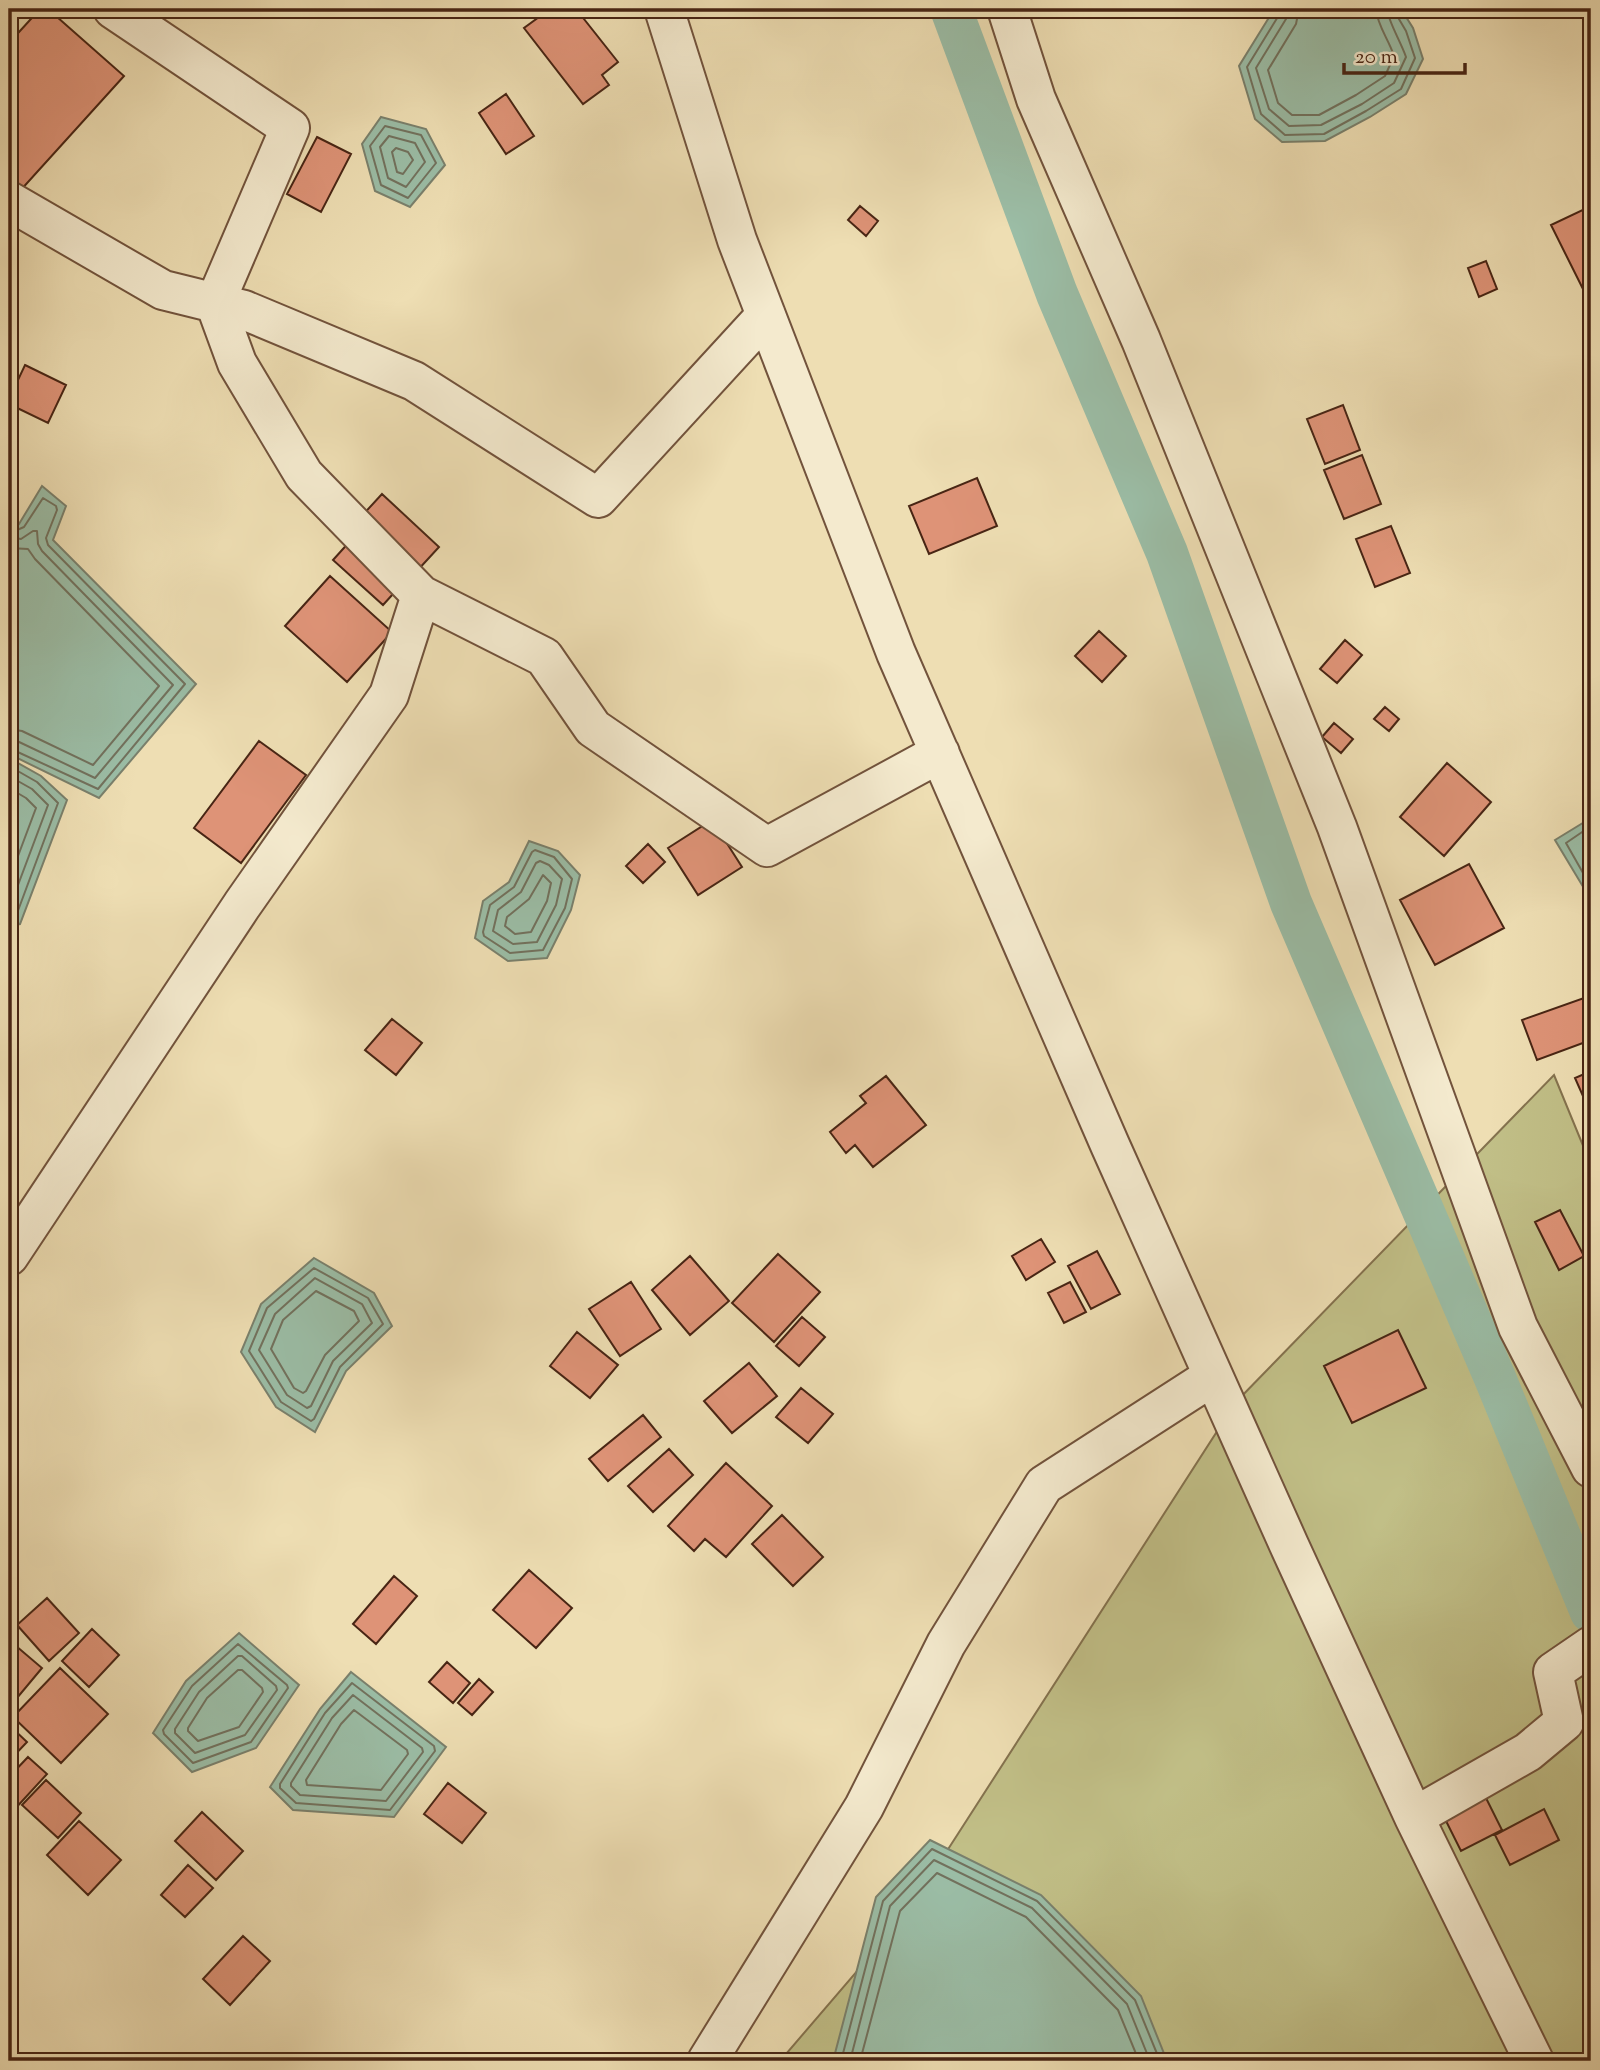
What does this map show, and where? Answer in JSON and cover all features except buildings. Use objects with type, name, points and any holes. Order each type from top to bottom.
[{"type":"street","points":[[113,9],[290,128],[215,303],[237,363],[304,475],[421,595],[544,657],[593,728],[767,847],[940,753]]},
{"type":"street","points":[[664,9],[737,240],[896,653],[1213,1376],[1414,1817],[1534,2061]]},
{"type":"street","points":[[1007,9],[1036,99],[1141,340],[1337,827],[1518,1327],[1591,1468]]},
{"type":"street","points":[[9,201],[163,290],[244,310],[414,381],[598,498],[766,315]]},
{"type":"street","points":[[9,1256],[242,905],[389,695],[421,595]]},
{"type":"street","points":[[707,2061],[864,1807],[946,1644],[1044,1485],[1213,1376]]},
{"type":"street","points":[[1414,1817],[1528,1752],[1564,1721],[1553,1672],[1591,1646]]},
{"type":"shaded area","points":[[1554,1075],[1591,1165],[1591,2061],[780,2061],[907,1913],[1236,1402]]},
{"type":"water","points":[[1401,9],[1413,28],[1423,59],[1406,94],[1325,141],[1282,142],[1255,119],[1239,66],[1273,11]]},
{"type":"water","points":[[381,117],[426,129],[445,165],[410,207],[375,191],[362,144]]},
{"type":"water","points":[[42,486],[66,506],[53,540],[196,684],[99,798],[9,754],[9,519],[19,524]]},
{"type":"water","points":[[9,758],[41,776],[67,800],[20,924],[9,926]]},
{"type":"water","points":[[1591,818],[1591,900],[1555,840]]},
{"type":"water","points":[[529,841],[558,851],[580,875],[571,910],[547,958],[508,961],[475,938],[483,901],[509,882]]},
{"type":"water","points":[[314,1258],[374,1293],[392,1326],[346,1371],[315,1432],[276,1407],[241,1352],[261,1304]]},
{"type":"water","points":[[239,1633],[299,1685],[256,1748],[192,1772],[153,1733],[186,1681]]},
{"type":"water","points":[[351,1672],[446,1747],[394,1817],[293,1810],[270,1787],[320,1709]]},
{"type":"water","points":[[930,1840],[1041,1895],[1141,1996],[1167,2061],[833,2061],[876,1897]]},
{"type":"waterway","points":[[951,9],[1057,294],[1167,553],[1291,903],[1495,1378],[1591,1612]]}]
